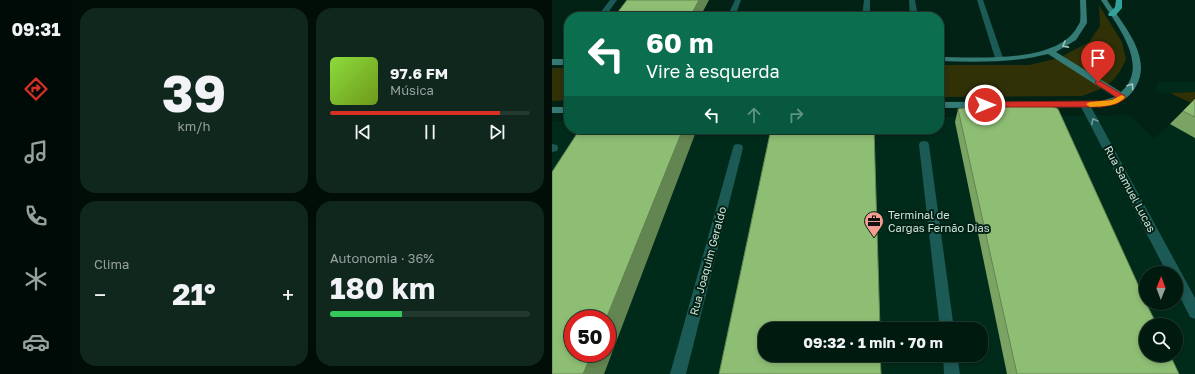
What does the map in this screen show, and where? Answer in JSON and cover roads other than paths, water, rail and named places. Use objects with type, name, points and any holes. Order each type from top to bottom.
[{"type":"highway","points":[[1112,14],[1118,8],[1119,0]]},
{"type":"main road","points":[[944,59],[1036,56],[1051,52],[1071,42],[1081,32],[1085,6],[1083,0]]},
{"type":"main road","points":[[944,105],[1085,105],[1114,102],[1122,98],[1131,88],[1137,76],[1137,62],[1131,44],[1104,0]]},
{"type":"main road","points":[[1051,52],[1122,98]]},
{"type":"main road","points":[[552,62],[564,60]]},
{"type":"main road","points":[[552,110],[564,110]]},
{"type":"street","points":[[605,12],[614,0]]},
{"type":"street","points":[[733,12],[738,0]]},
{"type":"street","points":[[866,12],[867,0]]},
{"type":"street","points":[[912,0],[913,12]]},
{"type":"street","points":[[980,0],[999,58]]},
{"type":"street","name":"Rua Samuel Lucas","points":[[1085,105],[1170,266]]},
{"type":"street","points":[[924,145],[946,322]]},
{"type":"street","name":"Rua Joaquim Geraldo","points":[[678,374],[738,148]]},
{"type":"street","points":[[1183,289],[1195,312]]},
{"type":"street","points":[[951,362],[952,374]]},
{"type":"place","name":"Terminal de Cargas Fernão Dias","points":[[874,238]]}]
